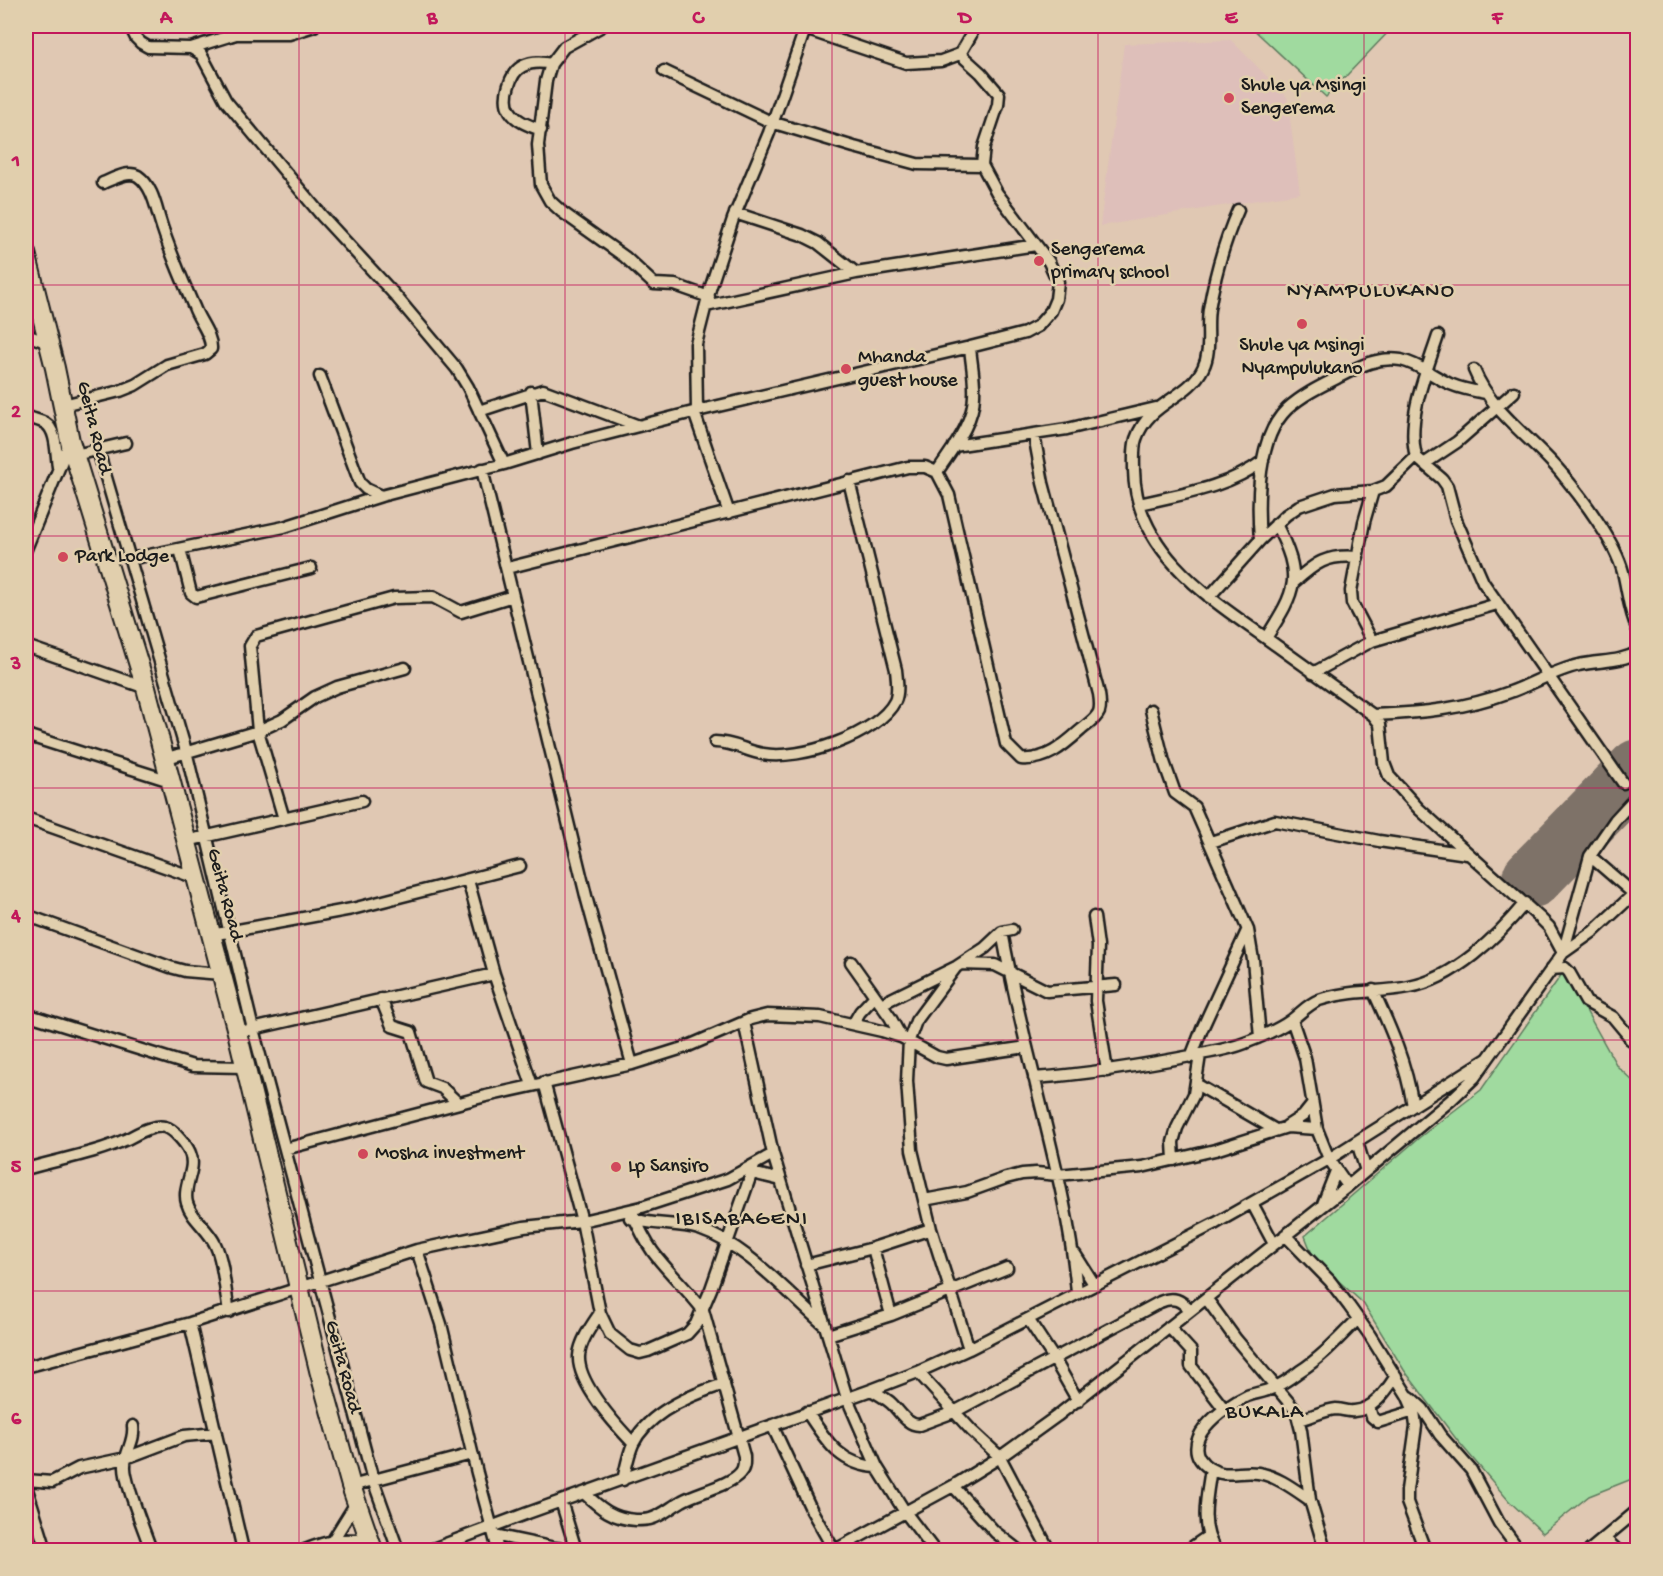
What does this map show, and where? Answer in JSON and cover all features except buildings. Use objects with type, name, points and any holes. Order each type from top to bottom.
[{"type":"highway","name":"Geita Road","points":[[26,253],[73,448],[146,688],[221,974],[245,1031],[244,1067],[298,1288],[354,1495],[371,1546]]},
{"type":"street","points":[[130,26],[136,38],[148,47],[191,48],[197,50],[206,60],[226,101],[322,216],[394,294],[452,362],[468,387],[504,464]]},
{"type":"street","points":[[191,48],[236,34],[289,34],[314,26]]},
{"type":"street","points":[[602,26],[564,47],[550,64],[538,146],[541,185],[550,201],[562,212],[625,257],[654,284],[675,285],[708,302],[856,273],[1036,245]]},
{"type":"street","points":[[729,513],[695,411],[696,344],[720,255],[771,122],[800,27],[906,63],[941,61],[960,54],[972,26]]},
{"type":"street","points":[[130,559],[284,527],[381,496],[695,411],[970,347],[1024,333],[1038,326],[1051,311],[1056,299],[1058,282],[1049,262],[997,193],[982,165],[984,147],[998,105],[999,94],[981,72],[960,54]]},
{"type":"street","points":[[541,130],[515,118],[506,100],[513,76],[523,65],[543,62],[550,64]]},
{"type":"street","points":[[664,71],[771,122],[896,159],[917,164],[982,165]]},
{"type":"street","points":[[63,405],[120,391],[135,385],[167,364],[205,354],[211,349],[211,342],[195,310],[169,246],[150,190],[139,177],[134,175],[122,176],[103,183]]},
{"type":"street","points":[[1238,210],[1226,237],[1217,268],[1209,309],[1208,355],[1203,368],[1196,379],[1184,390],[1156,408],[1142,425],[1135,441],[1134,483],[1139,504],[1150,530],[1176,567],[1209,597],[1373,715],[1380,724],[1384,763],[1389,776],[1419,809],[1549,927],[1565,968],[1586,1002],[1614,1017],[1634,1043]]},
{"type":"street","points":[[735,213],[802,235],[818,243],[856,273]]},
{"type":"street","points":[[26,334],[49,343]]},
{"type":"street","points":[[1437,336],[1412,429],[1420,460],[1447,486],[1456,520],[1483,582],[1623,783]]},
{"type":"street","points":[[937,472],[968,422],[975,395],[970,347]]},
{"type":"street","points":[[1260,540],[1258,505],[1263,461],[1276,423],[1285,411],[1300,398],[1364,363],[1384,359],[1403,361],[1449,384],[1465,390],[1485,393]]},
{"type":"street","points":[[1474,370],[1485,393],[1563,474],[1610,542],[1623,573],[1630,609],[1638,630]]},
{"type":"street","points":[[320,376],[360,483],[366,489],[381,496]]},
{"type":"street","points":[[479,411],[531,392],[543,390],[639,426]]},
{"type":"street","points":[[531,392],[538,454]]},
{"type":"street","points":[[1209,597],[1275,524],[1299,506],[1335,494],[1373,491],[1386,486],[1420,460],[1457,442],[1514,392]]},
{"type":"street","points":[[954,446],[1034,435],[1156,408]]},
{"type":"street","points":[[26,416],[50,428],[54,437],[58,467]]},
{"type":"street","points":[[507,568],[849,481],[908,467],[925,467],[937,472],[949,495],[1006,744],[1021,759],[1041,758],[1056,751],[1091,722],[1097,716],[1100,707],[1099,694],[1043,483],[1034,435]]},
{"type":"street","points":[[26,549],[58,467],[73,448],[98,450],[126,442]]},
{"type":"street","points":[[98,450],[186,753],[230,931],[245,1031],[285,1149],[373,1480],[398,1551]]},
{"type":"street","points":[[1139,504],[1210,488],[1251,470],[1263,461]]},
{"type":"street","points":[[482,469],[588,900],[632,1064]]},
{"type":"street","points":[[715,742],[739,745],[763,754],[805,752],[853,735],[876,723],[896,700],[898,686],[896,670],[849,481]]},
{"type":"street","points":[[1372,641],[1352,603],[1351,591],[1364,522],[1373,491]]},
{"type":"street","points":[[1266,639],[1287,606],[1293,584],[1290,554],[1275,524]]},
{"type":"street","points":[[180,549],[191,593],[196,597],[311,568]]},
{"type":"street","points":[[1293,584],[1314,564],[1328,558],[1341,555],[1358,557]]},
{"type":"street","points":[[284,819],[258,731],[250,646],[256,636],[389,599],[433,597],[460,612],[513,596]]},
{"type":"street","points":[[1313,673],[1372,641],[1497,604]]},
{"type":"street","points":[[26,646],[146,688]]},
{"type":"street","points":[[1373,715],[1441,711],[1478,703],[1580,665],[1623,659],[1638,652]]},
{"type":"street","points":[[164,759],[258,731],[282,720],[315,697],[337,687],[405,668]]},
{"type":"street","points":[[1151,710],[1175,793],[1194,807],[1248,930],[1260,1037]]},
{"type":"street","points":[[26,735],[170,781]]},
{"type":"street","points":[[1561,955],[1590,856],[1614,820],[1638,795]]},
{"type":"street","points":[[186,841],[362,801]]},
{"type":"street","points":[[26,818],[196,878]]},
{"type":"street","points":[[1211,842],[1275,821],[1379,842],[1467,854]]},
{"type":"street","points":[[772,1425],[812,1511],[835,1551],[953,1486],[1000,1457],[1078,1401],[1348,1186],[1474,1078],[1561,955],[1594,931],[1636,895],[1590,856]]},
{"type":"street","points":[[211,934],[352,909],[520,866]]},
{"type":"street","points":[[468,880],[494,974],[532,1085]]},
{"type":"street","points":[[1034,1078],[1107,1071],[1220,1052],[1260,1037],[1292,1020],[1317,1000],[1425,984],[1442,976],[1487,944],[1525,903]]},
{"type":"street","points":[[26,915],[170,967],[185,971],[221,974]]},
{"type":"street","points":[[1094,918],[1098,946],[1096,1001],[1107,1071]]},
{"type":"street","points":[[1174,1160],[1175,1135],[1194,1094],[1196,1056],[1202,1029],[1248,930]]},
{"type":"street","points":[[853,1024],[860,1012],[878,1000],[958,966],[1007,931],[1010,972],[1058,1175],[1074,1252],[1077,1293]]},
{"type":"street","points":[[851,962],[905,1039],[911,1141],[931,1229],[969,1349]]},
{"type":"street","points":[[905,1039],[958,966],[996,964],[1047,991],[1116,986]]},
{"type":"street","points":[[1551,969],[1565,968]]},
{"type":"street","points":[[245,1031],[494,974]]},
{"type":"street","points":[[1373,990],[1392,1030],[1406,1068],[1413,1106]]},
{"type":"street","points":[[381,999],[392,1026],[411,1032],[426,1082],[442,1088],[458,1103]]},
{"type":"street","points":[[26,1014],[193,1066],[244,1067]]},
{"type":"street","points":[[285,1149],[458,1103],[632,1064],[686,1047],[744,1022],[767,1015],[820,1017],[853,1024],[905,1039],[937,1057],[946,1059],[1027,1047]]},
{"type":"street","points":[[1292,1020],[1305,1058],[1317,1129],[1329,1159],[1348,1186]]},
{"type":"street","points":[[744,1022],[773,1154],[847,1398],[877,1467],[933,1551]]},
{"type":"street","points":[[1634,1043],[1638,1027]]},
{"type":"street","points":[[430,1551],[493,1531],[561,1501],[871,1390],[969,1349],[1252,1203],[1357,1142],[1487,1059]]},
{"type":"street","points":[[544,1082],[582,1221],[600,1313],[610,1334],[639,1353],[687,1334],[696,1324],[728,1243],[753,1170]]},
{"type":"street","points":[[1196,1084],[1274,1130]]},
{"type":"street","points":[[924,1200],[968,1192],[1022,1174],[1058,1175],[1142,1167],[1215,1150],[1287,1126],[1304,1115],[1312,1105]]},
{"type":"street","points":[[1287,1126],[1317,1129]]},
{"type":"street","points":[[26,1169],[96,1152],[153,1127],[166,1127],[172,1130],[191,1154],[192,1163],[186,1191],[187,1203],[218,1250],[228,1312]]},
{"type":"street","points":[[1357,1142],[1366,1171]]},
{"type":"street","points":[[633,1215],[753,1170],[773,1154]]},
{"type":"street","points":[[753,1170],[781,1180]]},
{"type":"street","points":[[1322,1206],[1336,1171]]},
{"type":"street","points":[[1252,1203],[1274,1244]]},
{"type":"street","points":[[26,1367],[228,1312],[417,1250],[524,1227],[582,1221],[616,1213],[695,1228],[728,1243],[757,1263],[823,1324]]},
{"type":"street","points":[[584,1493],[606,1513],[637,1520],[649,1519],[660,1515],[683,1500],[731,1480],[740,1474],[744,1467],[744,1456],[703,1310],[654,1253],[633,1215]]},
{"type":"street","points":[[806,1265],[873,1248],[931,1229]]},
{"type":"street","points":[[1286,1235],[1330,1281],[1358,1319],[1407,1395],[1414,1411],[1414,1441],[1407,1502],[1425,1551]]},
{"type":"street","points":[[873,1248],[891,1315]]},
{"type":"street","points":[[417,1250],[441,1324],[498,1551]]},
{"type":"street","points":[[1074,1252],[1094,1284]]},
{"type":"street","points":[[828,1335],[891,1315],[1007,1268]]},
{"type":"street","points":[[871,1390],[888,1401],[913,1425],[927,1422],[954,1412],[1145,1308],[1174,1298],[1191,1310]]},
{"type":"street","points":[[1206,1298],[1235,1338],[1296,1412],[1310,1500],[1324,1551]]},
{"type":"street","points":[[600,1313],[580,1349],[578,1357],[580,1366],[592,1391],[633,1443]]},
{"type":"street","points":[[1028,1319],[1078,1401]]},
{"type":"street","points":[[1310,1500],[1271,1477],[1249,1472],[1222,1474],[1211,1469],[1203,1463],[1195,1450],[1198,1436],[1225,1410],[1247,1396],[1275,1387],[1319,1357],[1358,1319]]},
{"type":"street","points":[[190,1323],[243,1551]]},
{"type":"street","points":[[1169,1328],[1189,1347],[1191,1366],[1225,1410]]},
{"type":"street","points":[[918,1372],[954,1412],[1000,1457],[1049,1551]]},
{"type":"street","points":[[1299,1420],[1337,1409],[1350,1412],[1369,1407],[1384,1394],[1396,1376]]},
{"type":"street","points":[[622,1480],[633,1443],[646,1428],[674,1404],[696,1393],[724,1384]]},
{"type":"street","points":[[1407,1395],[1423,1409],[1440,1435],[1471,1470],[1514,1549]]},
{"type":"street","points":[[1369,1407],[1372,1417],[1378,1422],[1414,1411]]},
{"type":"street","points":[[807,1412],[822,1434],[844,1458],[856,1465],[877,1467]]},
{"type":"street","points":[[133,1426],[134,1438],[126,1458],[126,1474],[151,1551]]},
{"type":"street","points":[[26,1480],[48,1483],[79,1468],[126,1458],[184,1436],[216,1433]]},
{"type":"street","points":[[333,1540],[354,1495],[373,1480],[472,1454]]},
{"type":"street","points":[[1211,1469],[1207,1497],[1207,1537],[1216,1551]]},
{"type":"street","points":[[26,1486],[46,1551]]},
{"type":"street","points":[[953,1486],[1012,1549]]},
{"type":"street","points":[[493,1531],[542,1546],[576,1550],[561,1501]]},
{"type":"street","points":[[1590,1551],[1638,1510]]},
{"type":"street","points":[[1188,1551],[1207,1537]]},
{"type":"street","points":[[1604,1538],[1617,1551]]},
{"type":"street","points":[[305,1551],[333,1540],[349,1539],[371,1546]]},
{"type":"shaded area","points":[[1231,40],[1287,97],[1300,193],[1100,226],[1124,44]]},
{"type":"shaded area","points":[[1637,749],[1637,776],[1523,895],[1510,881]]},
{"type":"green space","points":[[1250,26],[1394,26],[1326,97]]},
{"type":"green space","points":[[1564,971],[1617,1066],[1637,1085],[1637,1477],[1589,1496],[1543,1533],[1509,1501],[1457,1440],[1404,1370],[1363,1303],[1314,1259],[1305,1236],[1420,1137],[1481,1090]]},
{"type":"runway","points":[[1532,878],[1638,769]]},
{"type":"place","name":"Shule ya Msingi Sengerema","points":[[1229,98]]},
{"type":"place","name":"Sengerema primary school","points":[[1039,261]]},
{"type":"place","name":"Shule ya Msingi Nyampulukano","points":[[1302,324]]},
{"type":"place","name":"Mhanda guest house","points":[[846,369]]},
{"type":"place","name":"Park Lodge","points":[[63,557]]},
{"type":"place","name":"Mosha investment","points":[[363,1154]]},
{"type":"place","name":"Lp Sansiro","points":[[616,1167]]},
{"type":"district","name":"NYAMPULUKANO","points":[[1371,292]]},
{"type":"district","name":"IBISABAGENI","points":[[742,1220]]},
{"type":"district","name":"BUKALA","points":[[1265,1413]]}]
